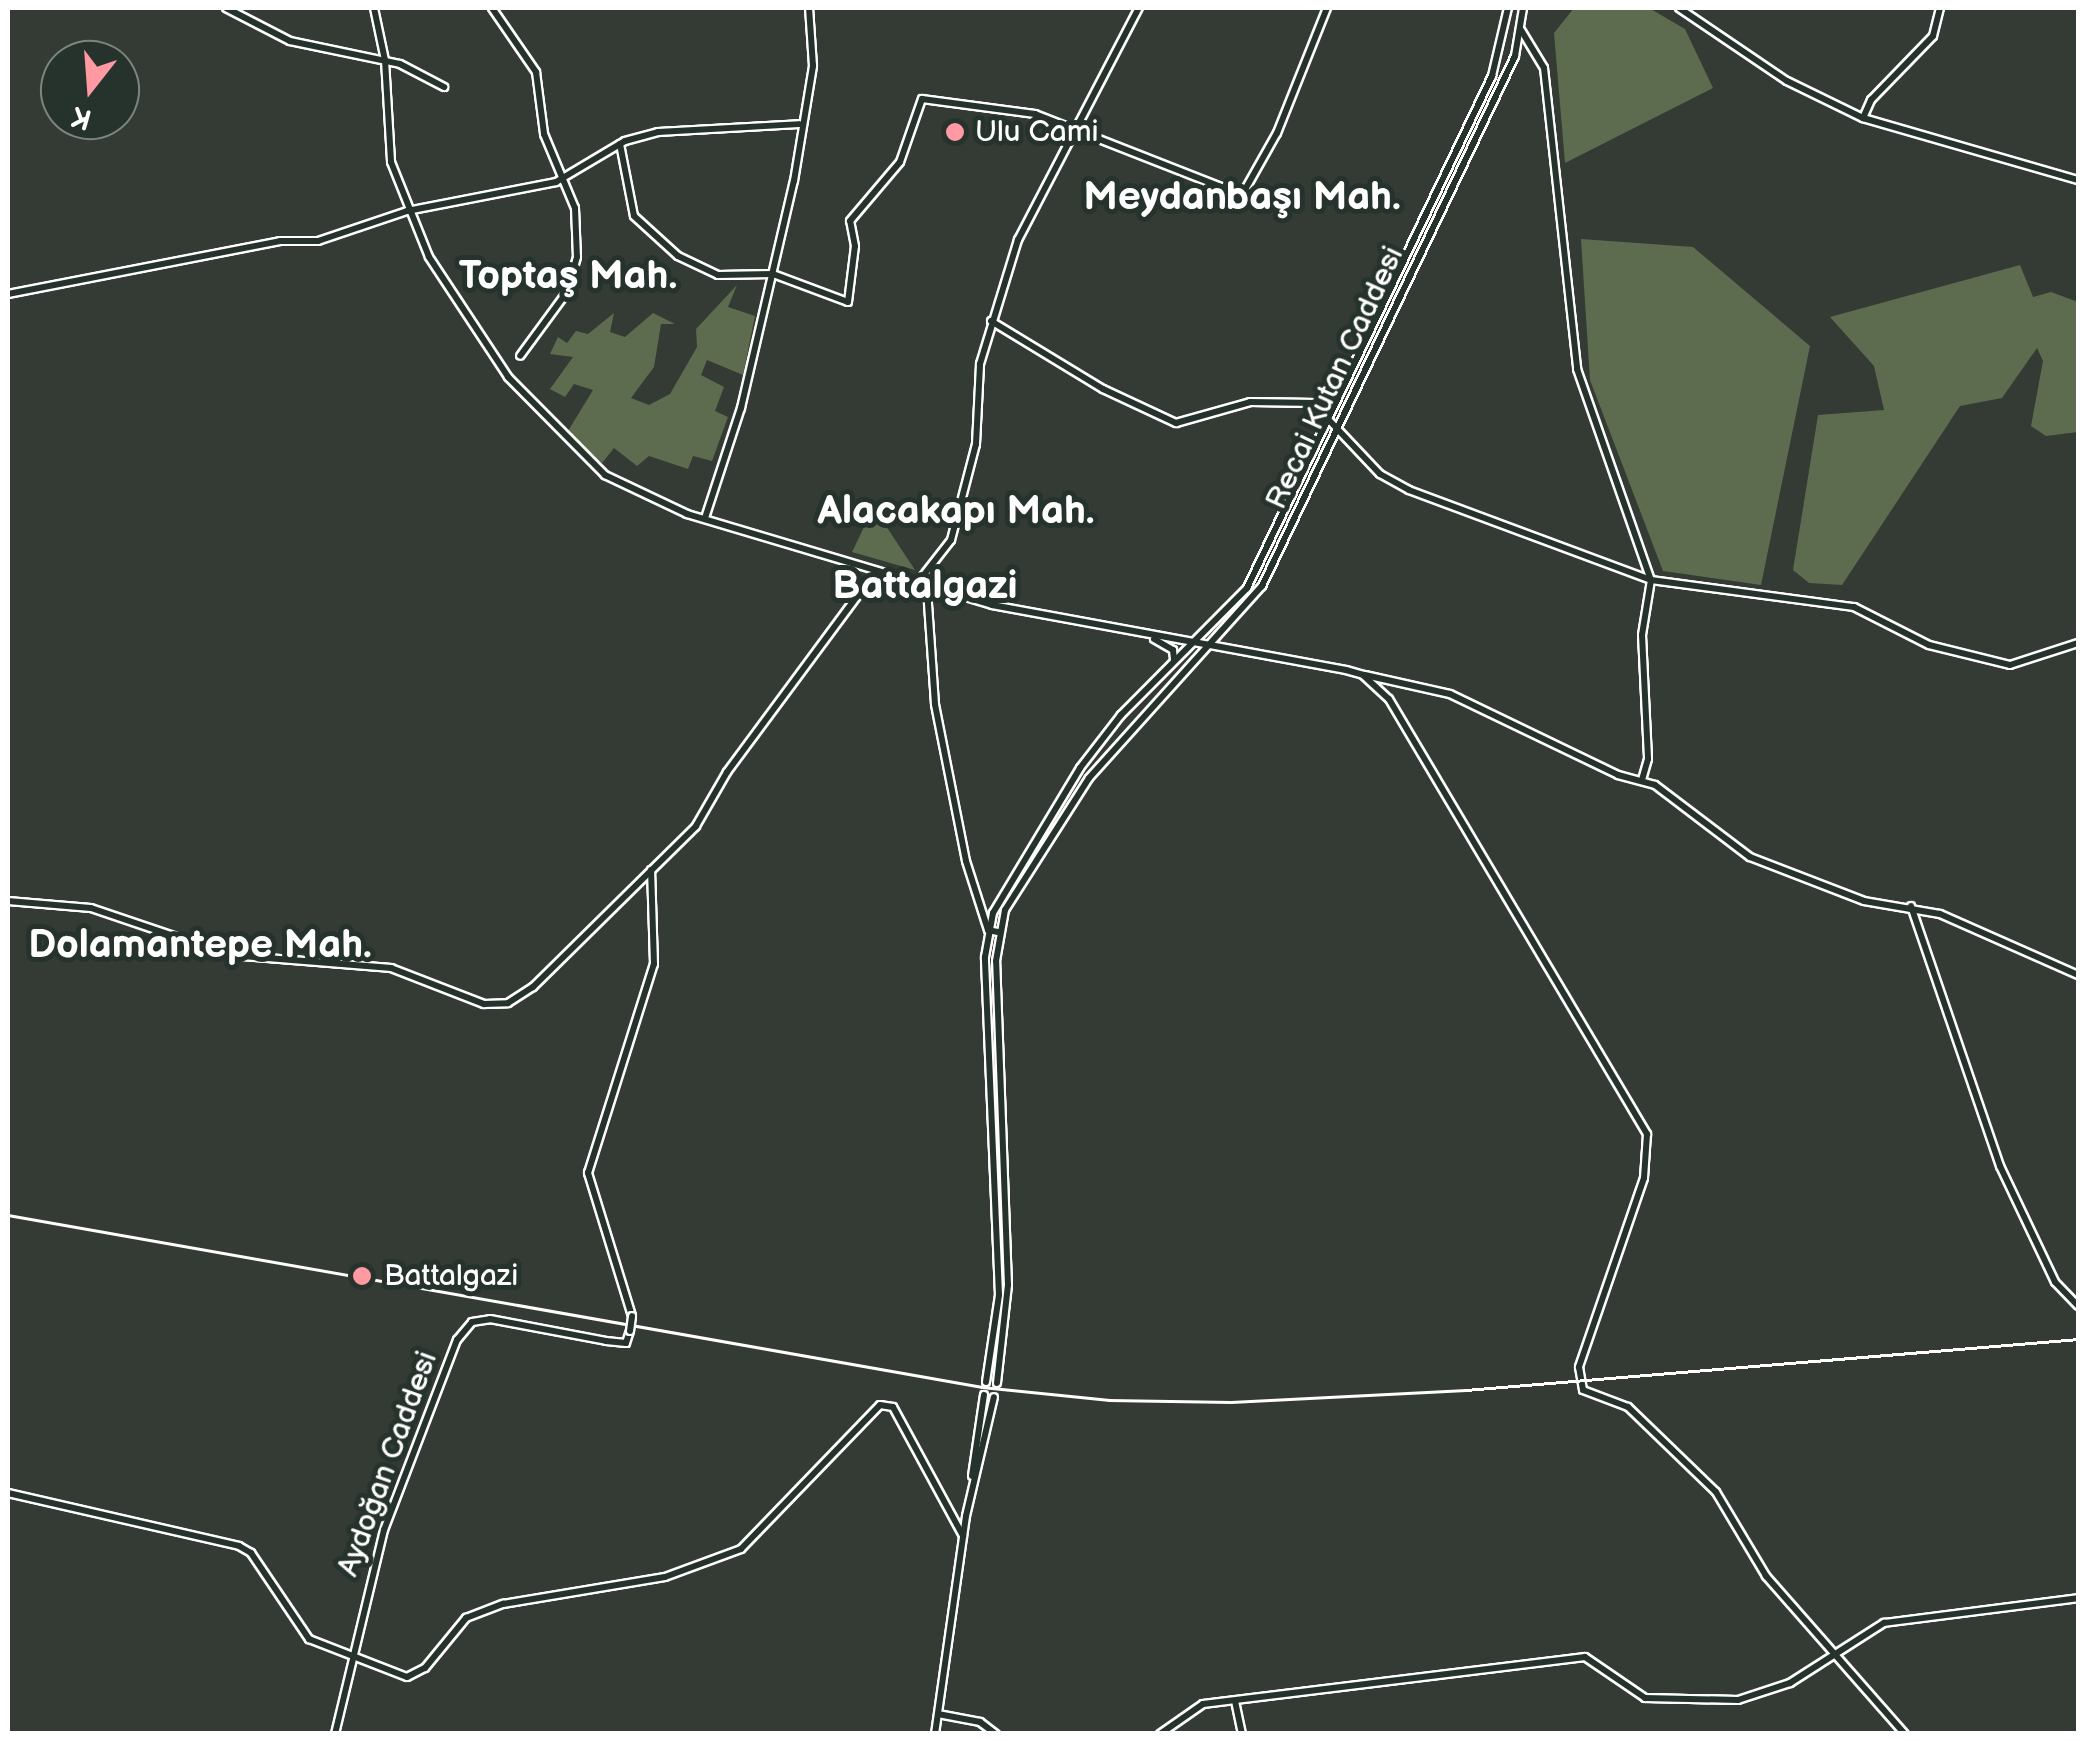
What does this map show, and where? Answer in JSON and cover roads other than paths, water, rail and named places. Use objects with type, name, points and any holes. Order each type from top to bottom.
[{"type":"street","points":[[226,8],[290,41],[385,60],[444,87]]},
{"type":"street","points":[[374,8],[385,60],[391,162],[407,211],[457,306],[544,417],[605,475],[648,500],[992,605],[1153,638],[1193,638],[1450,694],[1618,775],[1642,780],[1750,857],[1864,901],[1912,906],[2078,976]]},
{"type":"street","points":[[492,8],[536,72],[544,134],[573,199],[577,257],[560,307],[520,356]]},
{"type":"street","points":[[706,518],[742,408],[773,274],[813,66],[809,8]]},
{"type":"street","points":[[919,581],[951,540],[976,444],[980,364],[1018,240],[1139,8]]},
{"type":"street","points":[[620,144],[634,216],[678,256],[718,276],[773,274],[848,302],[856,246],[850,221],[900,162],[922,99],[1035,114],[1242,195],[1276,133],[1326,8]]},
{"type":"street","name":"Recai Kutan Caddesi","points":[[988,930],[1080,768],[1193,638],[1247,588],[1492,76],[1508,8]]},
{"type":"street","name":"Recai Kutan Caddesi","points":[[998,932],[1004,910],[1089,778],[1262,586],[1515,56],[1523,8]]},
{"type":"street","points":[[1679,8],[1787,81],[1863,118],[2078,180]]},
{"type":"street","points":[[1863,118],[1871,100],[1932,36],[1940,8]]},
{"type":"street","points":[[1521,30],[1544,68],[1577,369],[1651,580],[1642,635],[1648,759],[1642,780]]},
{"type":"street","points":[[8,294],[280,241],[318,240],[407,211],[562,178],[620,144],[658,132],[799,124]]},
{"type":"street","points":[[992,320],[1103,389],[1176,422],[1250,402],[1318,404],[1380,474],[1409,490],[1651,580],[1854,607],[1929,645],[2010,665],[2078,643]]},
{"type":"street","points":[[8,901],[91,908],[230,955],[391,968],[490,1004],[508,1003],[534,987],[696,826],[727,772],[876,572]]},
{"type":"street","points":[[919,581],[927,591],[935,704],[988,930],[990,1122],[1000,1242],[986,1382]]},
{"type":"street","points":[[1153,638],[1172,650],[1174,659]]},
{"type":"street","points":[[1363,674],[1389,699],[1647,1134],[1644,1178],[1579,1367],[1582,1390],[1628,1407],[1716,1492],[1766,1576],[1904,1734]]},
{"type":"street","name":"Aydoğan Caddesi","points":[[335,1734],[363,1602],[407,1463],[456,1340],[472,1322],[514,1322],[626,1343],[632,1316],[588,1173],[654,964],[651,869]]},
{"type":"street","points":[[1912,906],[2000,1166],[2055,1282],[2078,1306]]},
{"type":"street","points":[[988,930],[998,932],[1008,1285],[997,1383]]},
{"type":"street","points":[[935,1734],[984,1395]]},
{"type":"street","points":[[966,1516],[994,1396]]},
{"type":"street","points":[[8,1493],[238,1546],[250,1553],[310,1639],[406,1677],[425,1668],[466,1618],[503,1604],[665,1577],[728,1555],[880,1406],[892,1407],[964,1536]]},
{"type":"street","points":[[1160,1734],[1203,1704],[1585,1657],[1645,1698],[1738,1700],[1790,1683],[1884,1622],[2078,1598]]},
{"type":"street","points":[[1234,1700],[1242,1734]]},
{"type":"street","points":[[938,1714],[980,1722],[996,1734]]},
{"type":"railway","points":[[8,1215],[982,1387],[1109,1400],[1231,1402],[1466,1390],[2078,1339]]},
{"type":"place","name":"Ulu Cami","points":[[955,132]]},
{"type":"place","name":"Battalgazi","points":[[362,1276]]},
{"type":"district","name":"Meydanbaşı Mah.","points":[[1242,197]]},
{"type":"district","name":"Toptaş Mah.","points":[[568,276]]},
{"type":"district","name":"Alacakapı Mah.","points":[[956,511]]},
{"type":"district","name":"Battalgazi","points":[[925,586]]},
{"type":"district","name":"Dolamantepe Mah.","points":[[200,945]]}]
